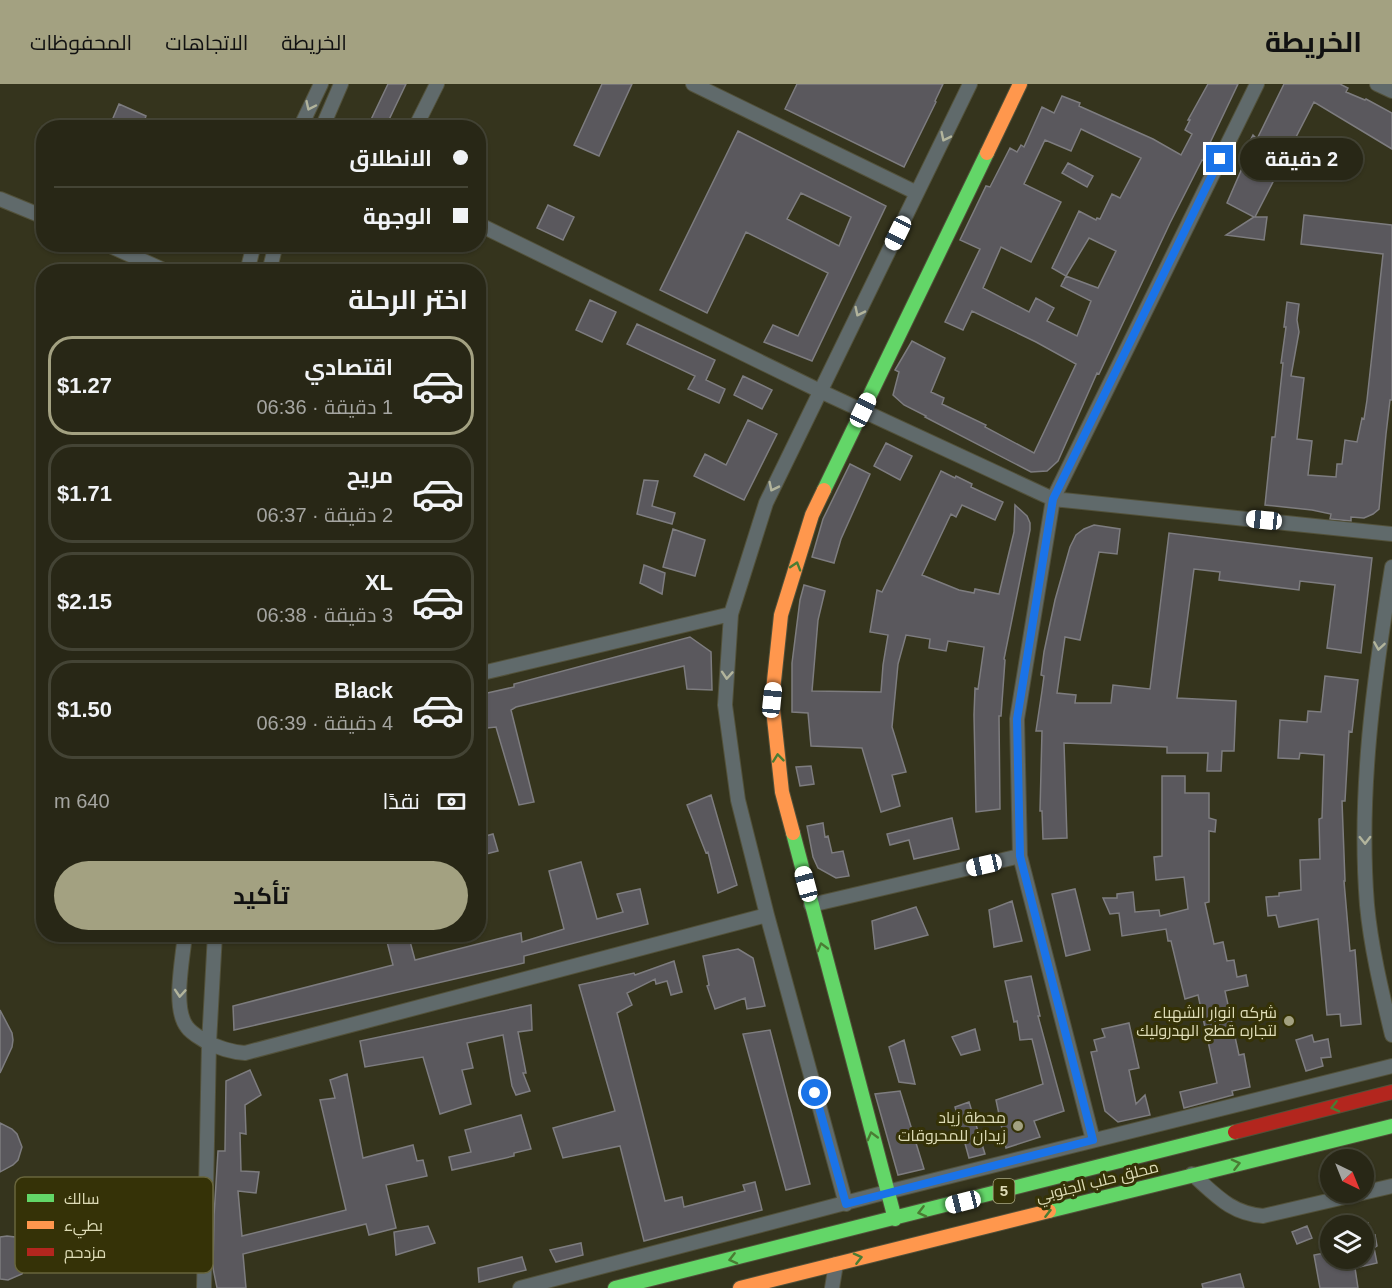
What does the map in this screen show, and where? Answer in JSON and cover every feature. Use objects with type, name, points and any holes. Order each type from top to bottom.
[{"type":"main road","points":[[895,1219],[782,792],[772,700],[781,615],[812,515],[1020,84]]},
{"type":"main road","name":"5","points":[[615,1288],[1392,1092]]},
{"type":"main road","name":"محلق حلب الجنوبي","points":[[740,1288],[1392,1126]]},
{"type":"street","points":[[304,120],[321,84]]},
{"type":"street","points":[[325,120],[341,84]]},
{"type":"street","points":[[419,120],[437,84]]},
{"type":"street","points":[[693,84],[917,193]]},
{"type":"street","points":[[846,1204],[738,800],[725,705],[731,614],[766,503],[970,84]]},
{"type":"street","points":[[1093,1140],[1020,856],[1017,719],[1053,499],[1257,84]]},
{"type":"street","points":[[1377,84],[1392,91]]},
{"type":"street","points":[[0,198],[36,214]]},
{"type":"street","points":[[486,228],[820,391],[1053,499],[1392,534]]},
{"type":"street","points":[[124,252],[150,264]]},
{"type":"street","points":[[1392,567],[1376,665],[1365,809],[1367,907],[1392,1035]]},
{"type":"street","points":[[486,672],[731,614]]},
{"type":"street","points":[[811,905],[1020,856]]},
{"type":"street","points":[[184,942],[179,1001],[181,1016],[186,1026],[195,1035],[209,1043],[232,1052],[245,1053],[767,915]]},
{"type":"street","points":[[206,1177],[209,1043],[215,942]]},
{"type":"street","points":[[520,1288],[887,1192],[1392,1066]]},
{"type":"street","points":[[1192,1174],[1231,1208],[1246,1214],[1263,1216],[1392,1186]]},
{"type":"street","points":[[832,1288],[836,1264]]},
{"type":"street","points":[[204,1273],[204,1288]]},
{"type":"building","points":[[388,84],[406,84],[389,120],[371,120]]},
{"type":"building","points":[[602,84],[632,84],[599,156],[574,145]]},
{"type":"building","points":[[797,84],[943,84],[904,167],[785,109]]},
{"type":"building","points":[[1208,84],[1238,84],[1209,145],[1214,147],[1205,162],[1202,160],[1170,223],[1099,374],[1097,373],[1058,461],[1047,471],[1031,472],[925,417],[904,405],[893,395],[899,372],[895,370],[912,341],[945,358],[931,392],[944,398],[942,404],[986,425],[985,427],[1034,453],[1076,364],[972,311],[963,330],[945,322],[980,249],[960,240],[986,186],[990,187],[1010,148],[1017,152],[1021,145],[1024,147],[1042,107],[1054,113],[1062,96],[1153,139],[1181,155],[1192,134],[1185,130],[1190,120],[1188,120]],"holes":[[[1081,129],[1141,158],[1120,198],[1112,194],[1100,219],[1096,220],[1079,211],[1052,268],[1066,276],[1061,286],[1091,301],[1077,336],[1047,321],[1054,308],[1036,298],[1029,312],[983,288],[1001,247],[1031,262],[1061,202],[1024,184],[1045,140],[1071,151]],[[1089,238],[1116,251],[1098,288],[1066,276]]]},
{"type":"building","points":[[1284,84],[1340,84],[1348,88],[1346,92],[1366,99],[1392,113],[1392,149],[1314,102],[1255,217],[1267,217],[1264,240],[1226,235],[1254,217],[1227,203],[1246,159],[1242,157],[1253,135],[1257,139]]},
{"type":"building","points":[[119,104],[146,116],[145,120],[112,120]]},
{"type":"building","points":[[738,131],[886,206],[812,361],[764,342],[773,325],[798,336],[828,273],[746,232],[707,313],[660,290]],"holes":[[[801,193],[851,217],[839,246],[787,219]]]},
{"type":"building","points":[[1068,163],[1093,176],[1087,187],[1062,173]]},
{"type":"building","points":[[548,205],[574,217],[563,240],[537,228]]},
{"type":"building","points":[[1304,215],[1392,225],[1392,400],[1390,400],[1379,509],[1364,518],[1351,517],[1351,521],[1330,519],[1331,514],[1312,510],[1265,505],[1272,437],[1275,437],[1287,302],[1299,304],[1297,320],[1299,332],[1291,376],[1304,378],[1297,439],[1312,441],[1308,475],[1336,477],[1337,464],[1342,464],[1345,440],[1357,442],[1367,400],[1383,254],[1301,244]]},
{"type":"building","points":[[590,300],[616,312],[602,342],[576,330]]},
{"type":"building","points":[[637,324],[715,360],[706,380],[725,389],[719,403],[688,389],[695,376],[627,344]]},
{"type":"building","points":[[743,376],[772,390],[762,409],[734,395]]},
{"type":"building","points":[[748,420],[777,434],[744,500],[694,476],[705,454],[726,465]]},
{"type":"building","points":[[886,443],[912,456],[900,480],[874,466]]},
{"type":"building","points":[[850,464],[870,474],[841,539],[834,563],[812,557],[823,519]]},
{"type":"building","points":[[941,471],[972,484],[971,487],[1003,502],[995,520],[962,505],[956,517],[951,514],[922,575],[959,590],[974,593],[975,589],[999,594],[1014,532],[1015,505],[1027,516],[1030,523],[1004,659],[1001,716],[999,716],[1000,809],[976,812],[975,688],[978,689],[984,647],[948,641],[946,651],[929,648],[930,639],[906,635],[898,664],[892,727],[906,772],[892,775],[900,806],[881,812],[862,748],[811,746],[808,713],[792,712],[792,663],[800,600],[804,585],[825,591],[818,620],[812,691],[881,692],[888,635],[870,632],[877,590],[882,592]]},
{"type":"building","points":[[644,480],[658,481],[652,506],[675,513],[672,524],[637,514]]},
{"type":"building","points":[[1094,525],[1120,529],[1117,554],[1099,552],[1080,640],[1065,637],[1057,693],[1076,695],[1075,703],[1111,703],[1113,685],[1150,689],[1169,533],[1372,558],[1361,653],[1327,648],[1335,585],[1300,581],[1299,590],[1219,580],[1220,572],[1194,569],[1177,698],[1236,701],[1234,751],[1222,751],[1221,771],[1207,771],[1208,753],[1167,753],[1167,747],[1064,743],[1067,838],[1043,839],[1042,811],[1040,811],[1042,731],[1036,731],[1044,676],[1041,675],[1044,652],[1055,600],[1070,547],[1076,535]]},
{"type":"building","points":[[673,529],[705,540],[695,576],[663,567]]},
{"type":"building","points":[[644,565],[665,573],[662,594],[640,583]]},
{"type":"building","points":[[690,637],[711,652],[712,690],[687,689],[684,666],[511,710],[534,802],[519,805],[496,727],[486,728],[486,693],[514,687],[514,684]]},
{"type":"building","points":[[1325,676],[1358,680],[1352,732],[1349,731],[1345,801],[1342,801],[1344,881],[1350,951],[1355,950],[1361,1024],[1341,1026],[1340,1014],[1327,1015],[1318,919],[1279,927],[1276,915],[1268,916],[1266,897],[1301,890],[1300,860],[1320,859],[1319,819],[1322,818],[1324,755],[1300,753],[1299,759],[1278,758],[1280,720],[1307,722],[1308,711],[1321,712]]},
{"type":"building","points":[[811,766],[814,784],[800,786],[796,767]]},
{"type":"building","points":[[1162,776],[1185,776],[1185,793],[1209,793],[1209,818],[1216,820],[1215,832],[1209,831],[1209,902],[1205,903],[1214,944],[1223,942],[1227,961],[1234,960],[1237,977],[1246,975],[1248,986],[1225,991],[1239,1055],[1244,1054],[1250,1087],[1232,1091],[1233,1095],[1184,1108],[1180,1092],[1217,1083],[1198,995],[1185,999],[1166,929],[1122,936],[1119,913],[1110,914],[1103,898],[1117,898],[1117,894],[1133,892],[1135,912],[1159,910],[1160,916],[1188,909],[1184,877],[1156,880],[1154,857],[1162,856]]},
{"type":"building","points":[[711,795],[737,885],[718,893],[708,852],[706,853],[687,805]]},
{"type":"building","points":[[952,818],[959,849],[914,859],[909,840],[890,845],[887,834]]},
{"type":"building","points":[[823,823],[825,837],[828,836],[832,853],[843,851],[849,876],[836,878],[818,868],[813,857],[807,826]]},
{"type":"building","points":[[493,834],[498,851],[486,854],[486,836]]},
{"type":"building","points":[[581,862],[597,919],[623,912],[617,894],[640,889],[648,924],[524,956],[524,963],[234,1030],[233,1006],[393,965],[387,942],[410,942],[415,960],[521,933],[522,942],[564,929],[549,871]]},
{"type":"building","points":[[1075,889],[1090,950],[1066,956],[1052,894]]},
{"type":"building","points":[[1012,901],[1022,941],[994,947],[989,910]]},
{"type":"building","points":[[916,907],[928,935],[875,949],[872,921]]},
{"type":"building","points":[[738,949],[753,958],[765,1006],[747,1009],[745,998],[715,1009],[707,986],[709,985],[703,956]]},
{"type":"building","points":[[674,961],[682,992],[671,995],[667,981],[656,984],[655,979],[627,993],[632,1005],[617,1013],[665,1201],[682,1197],[684,1207],[745,1191],[743,1185],[755,1182],[762,1210],[644,1241],[620,1146],[563,1158],[553,1128],[615,1111],[579,985],[634,973],[635,975]]},
{"type":"building","points":[[1031,976],[1040,1016],[1038,1016],[1064,1111],[1034,1121],[1040,1137],[1006,1148],[996,1100],[1043,1084],[1032,1039],[1020,1040],[1005,981]]},
{"type":"building","points":[[531,1005],[532,1030],[518,1032],[526,1073],[523,1073],[530,1091],[516,1095],[512,1086],[503,1035],[467,1043],[473,1068],[462,1070],[471,1104],[440,1114],[423,1057],[365,1067],[360,1041]]},
{"type":"building","points":[[0,1010],[12,1033],[13,1040],[0,1073]]},
{"type":"building","points":[[1129,1023],[1139,1068],[1129,1070],[1136,1104],[1145,1095],[1150,1115],[1118,1122],[1105,1111],[1091,1052],[1097,1051],[1094,1040],[1105,1037],[1102,1029]]},
{"type":"building","points":[[975,1029],[980,1050],[961,1055],[952,1037]]},
{"type":"building","points":[[770,1030],[810,1184],[786,1190],[743,1034]]},
{"type":"building","points":[[1312,1035],[1314,1042],[1328,1039],[1331,1057],[1321,1058],[1323,1066],[1306,1071],[1296,1040]]},
{"type":"building","points":[[904,1040],[915,1084],[899,1082],[889,1047]]},
{"type":"building","points":[[250,1070],[261,1095],[245,1105],[246,1134],[240,1133],[241,1171],[259,1172],[256,1193],[238,1191],[242,1236],[346,1210],[320,1100],[335,1098],[330,1080],[347,1074],[363,1158],[413,1145],[417,1161],[423,1160],[427,1176],[386,1185],[396,1228],[369,1235],[366,1224],[243,1254],[246,1288],[217,1288],[213,1268],[214,1216],[218,1151],[225,1151],[226,1081]]},
{"type":"building","points":[[900,1091],[924,1169],[898,1175],[875,1094]]},
{"type":"building","points":[[969,1102],[985,1154],[969,1158],[955,1107]]},
{"type":"building","points":[[521,1115],[531,1149],[514,1153],[514,1156],[452,1170],[449,1157],[471,1152],[465,1130]]},
{"type":"building","points":[[0,1123],[17,1134],[22,1147],[18,1160],[0,1172]]},
{"type":"building","points":[[428,1226],[435,1243],[396,1255],[394,1232]]},
{"type":"building","points":[[1307,1226],[1312,1238],[1297,1244],[1292,1232]]},
{"type":"building","points":[[1375,1235],[1377,1246],[1374,1248]]},
{"type":"building","points":[[0,1237],[15,1237],[15,1273],[23,1273],[8,1280],[0,1279]]},
{"type":"building","points":[[581,1243],[583,1255],[556,1262],[550,1250]]},
{"type":"building","points":[[1374,1248],[1377,1263],[1374,1264]]},
{"type":"building","points":[[1320,1254],[1320,1269],[1355,1269],[1358,1288],[1320,1288],[1314,1255]]},
{"type":"building","points":[[522,1257],[526,1270],[479,1282],[478,1268]]},
{"type":"building","points":[[1240,1274],[1244,1288],[1203,1288],[1202,1284]]},
{"type":"traffic: fast","points":[[824,490],[987,153]]},
{"type":"traffic: fast","points":[[793,833],[895,1219]]},
{"type":"traffic: fast","points":[[1049,1211],[1392,1126]]},
{"type":"traffic: fast","points":[[615,1288],[1235,1132]]},
{"type":"traffic: slow","points":[[987,153],[1020,84]]},
{"type":"traffic: slow","points":[[793,833],[782,792],[772,700],[781,615],[812,515],[824,490]]},
{"type":"traffic: slow","points":[[740,1288],[1049,1211]]},
{"type":"traffic: jam","points":[[1235,1132],[1392,1092]]},
{"type":"place","name":"شركه انوار الشهباء لتجاره قطع الهدروليك","points":[[1289,1021]]},
{"type":"place","name":"محطة زياد زيدان للمحروقات","points":[[1018,1126]]},
{"type":"route","points":[[815,1093],[846,1204],[1093,1140],[1020,856],[1017,719],[1053,499],[1220,159]]}]
